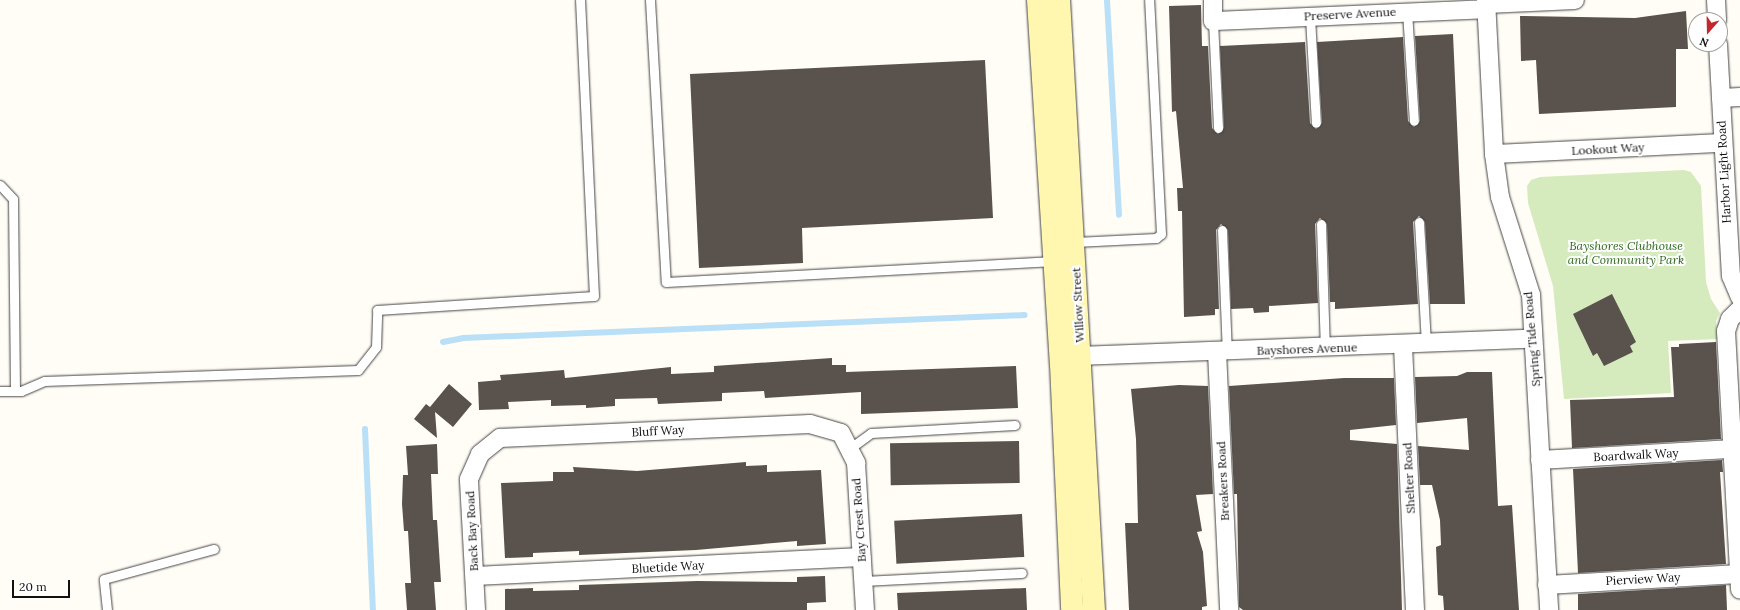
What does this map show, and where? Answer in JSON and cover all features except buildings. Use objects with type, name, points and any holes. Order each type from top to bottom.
[{"type":"street","name":"Willow Street","points":[[1038,0],[1054,261],[1072,610]]},
{"type":"street","name":"Willow Street","points":[[1059,0],[1075,242],[1094,610]]},
{"type":"street","points":[[1213,0],[1213,21]]},
{"type":"street","name":"Preserve Avenue","points":[[1213,21],[1310,17],[1487,4],[1575,0]]},
{"type":"street","points":[[1716,0],[1717,12]]},
{"type":"street","name":"Spring Tide Road","points":[[1487,4],[1494,154],[1500,197],[1531,295],[1549,610]]},
{"type":"street","name":"Harbor Light Road","points":[[1718,52],[1722,143],[1733,221],[1730,276],[1740,297]]},
{"type":"street","points":[[1721,98],[1740,98]]},
{"type":"street","name":"Lookout Way","points":[[1494,154],[1722,143]]},
{"type":"street","points":[[1740,309],[1730,319],[1726,331],[1740,582]]},
{"type":"street","name":"Bayshores Avenue","points":[[1081,356],[1403,346],[1533,339]]},
{"type":"street","name":"Shelter Road","points":[[1403,346],[1415,610]]},
{"type":"street","name":"Breakers Road","points":[[1222,352],[1230,610]]},
{"type":"street","name":"Bluff Way","points":[[480,454],[500,438],[810,424],[841,433]]},
{"type":"street","name":"Bay Crest Road","points":[[841,433],[856,464],[865,610]]},
{"type":"street","name":"Boardwalk Way","points":[[1540,460],[1733,449]]},
{"type":"street","name":"Back Bay Road","points":[[476,610],[470,480],[480,454]]},
{"type":"street","name":"Bluetide Way","points":[[475,576],[862,558]]},
{"type":"street","name":"Pierview Way","points":[[1547,585],[1740,582]]},
{"type":"lane","points":[[0,391],[15,391],[44,381],[358,370],[376,347],[376,310],[594,296],[580,0]]},
{"type":"lane","points":[[650,0],[666,282],[1054,261]]},
{"type":"lane","points":[[1075,242],[1156,238],[1161,234],[1149,0]]},
{"type":"lane","points":[[1407,11],[1414,121]]},
{"type":"lane","points":[[1310,17],[1316,124]]},
{"type":"lane","points":[[1213,21],[1218,128]]},
{"type":"lane","points":[[0,185],[13,198],[15,391]]},
{"type":"lane","points":[[1419,222],[1426,344]]},
{"type":"lane","points":[[1321,224],[1325,348]]},
{"type":"lane","points":[[1222,230],[1222,352]]},
{"type":"lane","points":[[849,449],[871,433],[1015,425]]},
{"type":"lane","points":[[107,610],[104,579],[214,549]]},
{"type":"lane","points":[[863,581],[1022,573]]},
{"type":"green space","name":"Bayshores Clubhouse and Community Park","points":[[1684,170],[1691,172],[1701,186],[1706,282],[1711,299],[1720,313],[1716,321],[1718,339],[1668,341],[1671,393],[1564,399],[1553,286],[1528,203],[1527,186],[1531,180],[1540,177]]},
{"type":"waterway","points":[[1107,0],[1119,215]]},
{"type":"waterway","points":[[443,342],[463,338],[1025,315]]},
{"type":"waterway","points":[[365,429],[373,610]]}]
